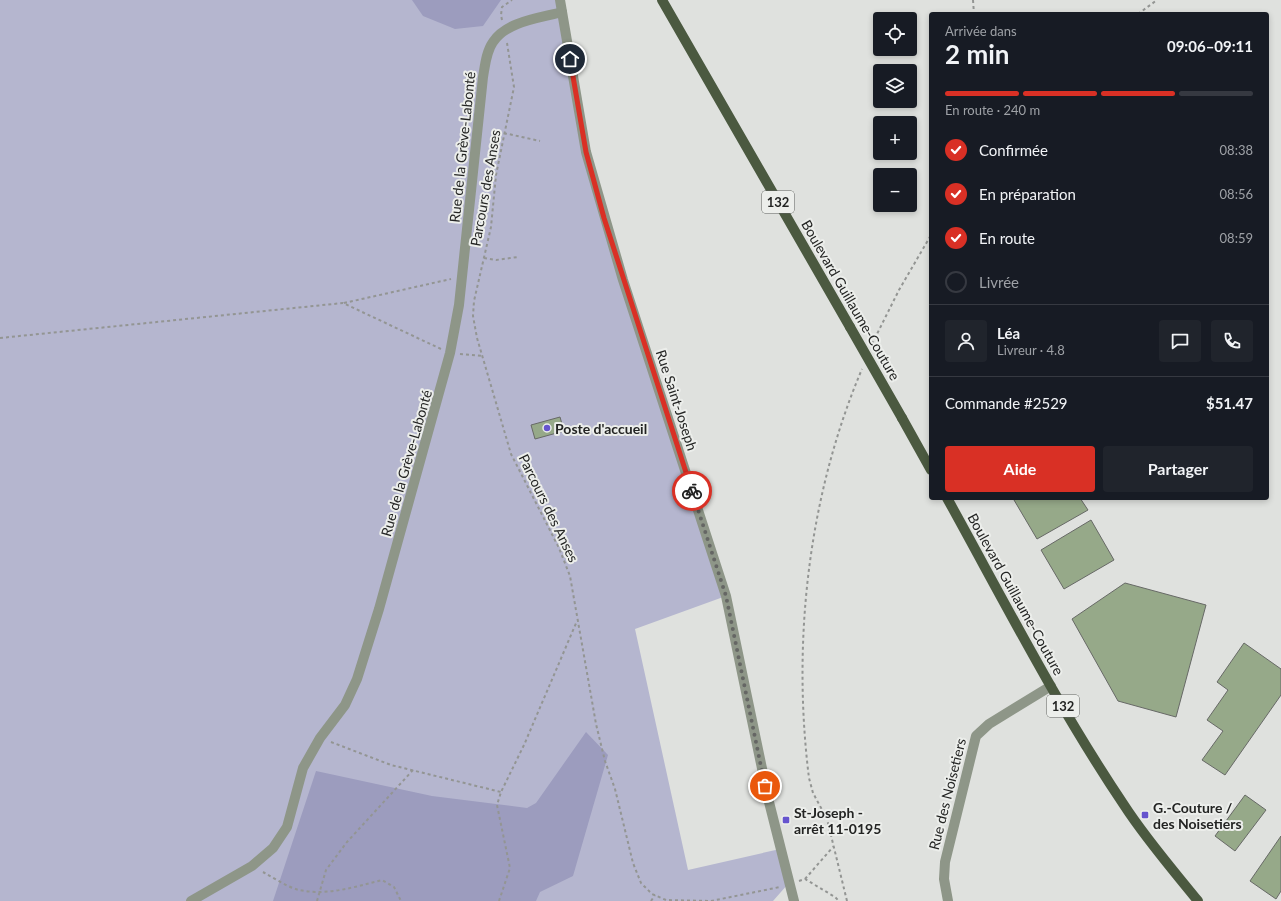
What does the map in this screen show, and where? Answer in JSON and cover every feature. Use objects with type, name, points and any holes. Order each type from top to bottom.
[{"type":"main road","name":"Boulevard Guillaume-Couture","points":[[662,0],[929,466]]},
{"type":"main road","name":"Boulevard Guillaume-Couture","points":[[948,500],[1051,686],[1125,807],[1198,901]]},
{"type":"street","name":"Rue Saint-Joseph","points":[[560,0],[586,152],[623,280],[726,596],[765,786],[794,901]]},
{"type":"street","name":"Rue de la Grève-Labonté","points":[[191,901],[252,866],[273,848],[287,827],[303,768],[320,738],[345,705],[357,679],[381,602],[450,353],[459,305],[483,77],[487,56],[493,42],[505,30],[523,22],[562,12]]},
{"type":"street","name":"Rue des Noisetiers","points":[[948,901],[944,879],[945,862],[976,736],[989,724],[1051,686]]},
{"type":"path","name":"Parcours des Anses","points":[[512,0],[502,7],[501,15],[505,30],[514,87],[496,175],[491,227],[474,301],[473,316],[511,454],[559,548],[570,576],[596,724],[605,761],[615,789],[633,863],[641,883],[655,895],[666,900],[711,901],[781,886]]},
{"type":"path","points":[[973,0],[974,12]]},
{"type":"path","points":[[1141,12],[1157,0]]},
{"type":"path","points":[[504,133],[540,142]]},
{"type":"path","points":[[872,344],[899,290],[929,238]]},
{"type":"path","points":[[484,258],[496,260],[518,257]]},
{"type":"path","points":[[0,338],[343,303],[462,276]]},
{"type":"path","points":[[343,303],[450,353],[483,356]]},
{"type":"path","points":[[847,901],[827,819],[813,793],[809,778],[802,673],[804,623],[812,552],[822,496],[849,398],[863,365]]},
{"type":"path","points":[[499,901],[510,868],[497,805],[501,792],[524,746],[578,620]]},
{"type":"path","points":[[320,738],[391,765],[501,792]]},
{"type":"path","points":[[317,901],[326,870],[347,842],[413,770]]},
{"type":"path","points":[[798,881],[805,879],[834,846]]},
{"type":"path","points":[[252,866],[298,890],[335,892],[382,880],[394,887],[401,901]]},
{"type":"path","points":[[805,879],[839,901]]},
{"type":"path","points":[[651,901],[655,895]]},
{"type":"shaded area","points":[[0,0],[560,0],[586,152],[726,596],[635,629],[688,870],[780,849],[788,884],[773,901],[0,901]]},
{"type":"shaded area","points":[[412,0],[501,0],[483,26],[455,29],[423,16]]},
{"type":"shaded area","points":[[586,732],[608,755],[573,876],[540,892],[536,901],[273,901],[316,771],[432,796],[527,808],[536,803]]},
{"type":"building","name":"Poste d'accueil","points":[[560,417],[564,431],[535,439],[531,425]]},
{"type":"building","points":[[1014,500],[1081,500],[1088,510],[1037,539]]},
{"type":"building","points":[[1091,520],[1114,560],[1064,589],[1041,550]]},
{"type":"building","points":[[1125,583],[1206,605],[1176,717],[1118,701],[1072,619]]},
{"type":"building","points":[[1244,643],[1281,669],[1281,695],[1225,775],[1202,760],[1223,731],[1207,720],[1228,690],[1217,682]]},
{"type":"building","points":[[1245,795],[1266,810],[1235,851],[1215,836]]},
{"type":"building","points":[[1281,836],[1281,891],[1276,899],[1250,881]]},
{"type":"way so far","points":[[692,491],[726,596],[734,629],[765,786]]},
{"type":"place","name":"Poste d'accueil","points":[[547,428]]},
{"type":"place","name":"G.-Couture / des Noisetiers","points":[[1145,815]]},
{"type":"place","name":"St-Joseph - arrêt 11-0195","points":[[786,820]]},
{"type":"route","points":[[570,59],[586,152],[604,218],[692,491]]}]
